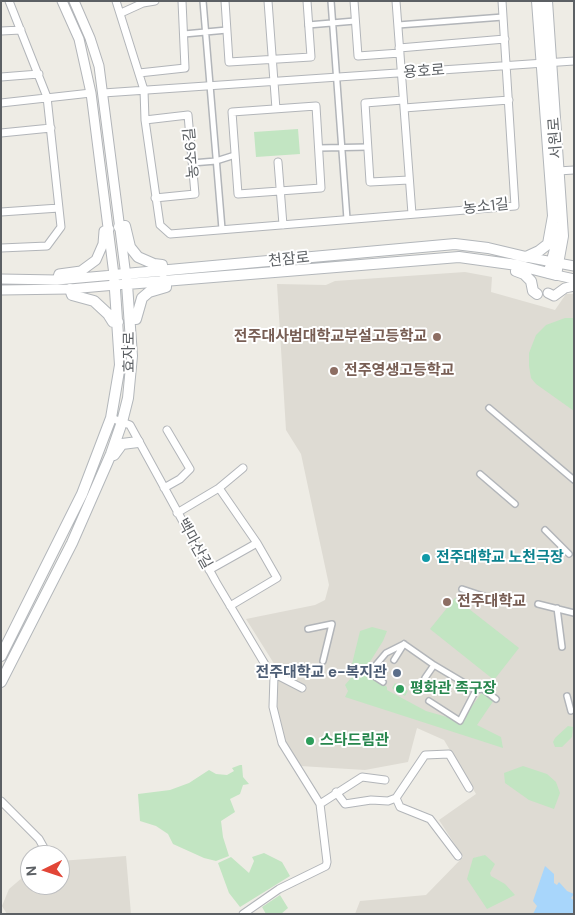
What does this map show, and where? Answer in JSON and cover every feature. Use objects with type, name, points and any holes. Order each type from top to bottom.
[{"type":"main road","name":"서원로","points":[[537,1],[558,171],[563,236],[552,274]]},
{"type":"main road","name":"서원로","points":[[547,1],[546,64],[553,216]]},
{"type":"main road","points":[[526,257],[539,252],[548,244],[553,216]]},
{"type":"main road","points":[[114,228],[125,226],[130,247],[138,257],[154,264],[162,265],[166,287],[149,292],[142,298],[136,318],[130,319]]},
{"type":"main road","name":"천잠로","points":[[164,277],[455,244],[488,248],[526,257]]},
{"type":"main road","name":"천잠로","points":[[115,280],[458,256],[517,265],[552,274]]},
{"type":"main road","points":[[517,265],[516,271],[524,274],[531,281],[533,291],[542,294]]},
{"type":"main road","name":"효자로","points":[[1,682],[72,543],[111,454],[122,422],[130,382],[130,319],[126,279]]},
{"type":"main road","name":"효자로","points":[[1,656],[82,494],[111,418],[120,365],[115,280]]},
{"type":"main road","points":[[70,289],[72,296],[94,301],[114,322],[118,322]]},
{"type":"main road","points":[[111,454],[116,456],[120,446],[126,442],[138,442]]},
{"type":"street","points":[[2,248],[47,246],[62,227],[47,98],[9,1]]},
{"type":"street","name":"효자로","points":[[62,1],[80,39],[114,228],[126,279]]},
{"type":"street","name":"효자로","points":[[74,1],[93,48],[103,93],[114,228],[115,280]]},
{"type":"street","points":[[116,1],[144,90],[145,120],[160,225],[170,234],[412,214],[396,1]]},
{"type":"street","points":[[121,13],[143,3],[155,1]]},
{"type":"street","points":[[139,73],[185,68],[182,1]]},
{"type":"street","points":[[203,1],[222,230]]},
{"type":"street","points":[[225,1],[229,62],[310,57],[307,1]]},
{"type":"street","points":[[268,1],[276,109]]},
{"type":"street","points":[[331,1],[347,219]]},
{"type":"street","points":[[354,1],[358,56],[452,43],[505,39]]},
{"type":"street","name":"농소1길","points":[[412,214],[515,206],[502,1]]},
{"type":"street","points":[[398,25],[503,17]]},
{"type":"street","points":[[308,24],[355,21]]},
{"type":"street","points":[[1,31],[21,30]]},
{"type":"street","points":[[184,34],[227,30]]},
{"type":"street","name":"용호로","points":[[103,93],[574,61]]},
{"type":"street","points":[[1,77],[39,74]]},
{"type":"street","points":[[1,103],[91,94]]},
{"type":"street","points":[[409,180],[370,182],[365,103],[453,104],[509,100]]},
{"type":"street","points":[[316,106],[319,148],[321,188],[238,194],[232,112],[316,106]]},
{"type":"street","name":"농소6길","points":[[145,120],[188,115],[195,194],[156,198]]},
{"type":"street","points":[[1,132],[51,128]]},
{"type":"street","points":[[319,148],[368,147]]},
{"type":"street","points":[[192,163],[216,161],[235,155]]},
{"type":"street","points":[[278,162],[282,224]]},
{"type":"street","points":[[558,171],[574,170]]},
{"type":"street","points":[[2,212],[59,208]]},
{"type":"street","name":"서원로","points":[[553,216],[555,262]]},
{"type":"street","points":[[57,280],[59,274],[81,271],[96,260],[103,244],[104,231],[114,228]]},
{"type":"street","name":"천잠로","points":[[526,257],[574,266]]},
{"type":"street","name":"천잠로","points":[[552,274],[574,279]]},
{"type":"street","name":"천잠로","points":[[1,279],[115,280]]},
{"type":"street","name":"천잠로","points":[[1,290],[70,289],[115,280]]},
{"type":"street","points":[[542,294],[554,296],[564,288],[574,286]]},
{"type":"street","points":[[488,408],[574,480]]},
{"type":"street","points":[[111,418],[122,422]]},
{"type":"street","name":"백마산길","points":[[122,422],[130,425],[209,570],[269,671],[274,676]]},
{"type":"street","points":[[164,488],[180,479],[190,469],[167,430]]},
{"type":"street","points":[[177,513],[219,488],[243,468]]},
{"type":"street","points":[[480,474],[515,504]]},
{"type":"street","points":[[219,488],[257,543],[277,578],[230,606]]},
{"type":"street","points":[[544,530],[569,554]]},
{"type":"street","points":[[209,570],[257,543]]},
{"type":"street","points":[[462,589],[492,599]]},
{"type":"street","points":[[538,604],[574,613]]},
{"type":"street","points":[[557,608],[562,647]]},
{"type":"street","points":[[308,629],[332,624],[323,661]]},
{"type":"street","points":[[394,660],[404,644]]},
{"type":"street","points":[[404,644],[434,665],[476,690],[483,689],[496,699]]},
{"type":"street","points":[[382,682],[369,673],[380,657],[404,644]]},
{"type":"street","points":[[425,678],[434,665]]},
{"type":"street","points":[[243,914],[279,890],[326,866],[327,859],[320,804],[282,743],[273,707],[274,676],[302,688]]},
{"type":"street","points":[[429,701],[460,721],[476,690]]},
{"type":"street","points":[[568,696],[571,707]]},
{"type":"street","points":[[336,792],[345,804],[371,800],[388,801],[396,798],[425,755],[449,754],[469,788]]},
{"type":"street","points":[[320,804],[362,776],[385,780]]},
{"type":"street","points":[[396,798],[400,807],[430,819],[458,856]]},
{"type":"street","points":[[1,801],[42,845]]},
{"type":"shaded area","name":"전주대학교","points":[[465,272],[492,277],[491,292],[555,310],[566,294],[574,294],[574,914],[355,914],[360,901],[426,895],[463,857],[439,820],[476,794],[444,740],[417,728],[408,762],[365,770],[300,766],[285,744],[277,716],[278,670],[246,619],[315,605],[325,600],[329,585],[301,454],[286,430],[277,284],[326,285],[335,281]]},
{"type":"shaded area","points":[[126,856],[131,914],[7,914],[2,906],[9,889],[20,880],[20,895],[70,895],[70,860]]},
{"type":"green space","points":[[298,129],[300,154],[256,157],[254,132]]},
{"type":"green space","points":[[565,318],[574,318],[574,411],[536,384],[531,378],[529,366],[529,353],[536,335],[546,325]]},
{"type":"green space","points":[[455,598],[519,648],[494,680],[430,629]]},
{"type":"green space","points":[[372,627],[387,631],[383,641],[366,668],[352,664],[360,631]]},
{"type":"green space","points":[[356,672],[372,676],[387,687],[387,690],[426,711],[461,721],[483,691],[494,700],[477,725],[501,737],[503,748],[345,697],[348,691],[345,685]]},
{"type":"green space","name":"평화관 족구장","points":[[395,683],[408,691],[405,696],[392,688]]},
{"type":"green space","points":[[568,726],[573,727],[572,737],[562,747],[555,747],[553,742],[555,738]]},
{"type":"green space","points":[[242,765],[243,777],[249,784],[243,785],[240,794],[230,799],[235,812],[221,821],[223,837],[229,856],[216,861],[204,858],[173,844],[168,834],[156,826],[140,821],[138,794],[170,790],[189,783],[209,770],[216,774],[227,775],[234,771],[232,768]]},
{"type":"green space","points":[[523,766],[547,774],[556,782],[560,793],[554,809],[529,800],[505,783],[504,773]]},
{"type":"green space","points":[[264,853],[282,862],[290,876],[240,907],[229,893],[218,863],[231,857],[249,873],[254,861],[252,857]]},
{"type":"green space","points":[[485,855],[495,864],[490,873],[491,876],[505,884],[515,895],[487,909],[467,879],[473,858]]},
{"type":"green space","points":[[280,895],[288,908],[281,914],[266,914],[262,907]]},
{"type":"water","points":[[545,866],[554,874],[554,883],[557,885],[559,882],[567,891],[574,894],[571,898],[574,901],[574,914],[533,914],[537,906],[533,901]]},
{"type":"place","name":"전주대사범대학교부설고등학교","points":[[437,337]]},
{"type":"place","name":"전주영생고등학교","points":[[334,371]]},
{"type":"place","name":"전주대학교 노천극장","points":[[426,558]]},
{"type":"place","name":"전주대학교","points":[[447,602]]},
{"type":"place","name":"전주대학교 e-복지관","points":[[397,673]]},
{"type":"place","name":"평화관 족구장","points":[[400,689]]},
{"type":"place","name":"스타드림관","points":[[310,741]]}]
